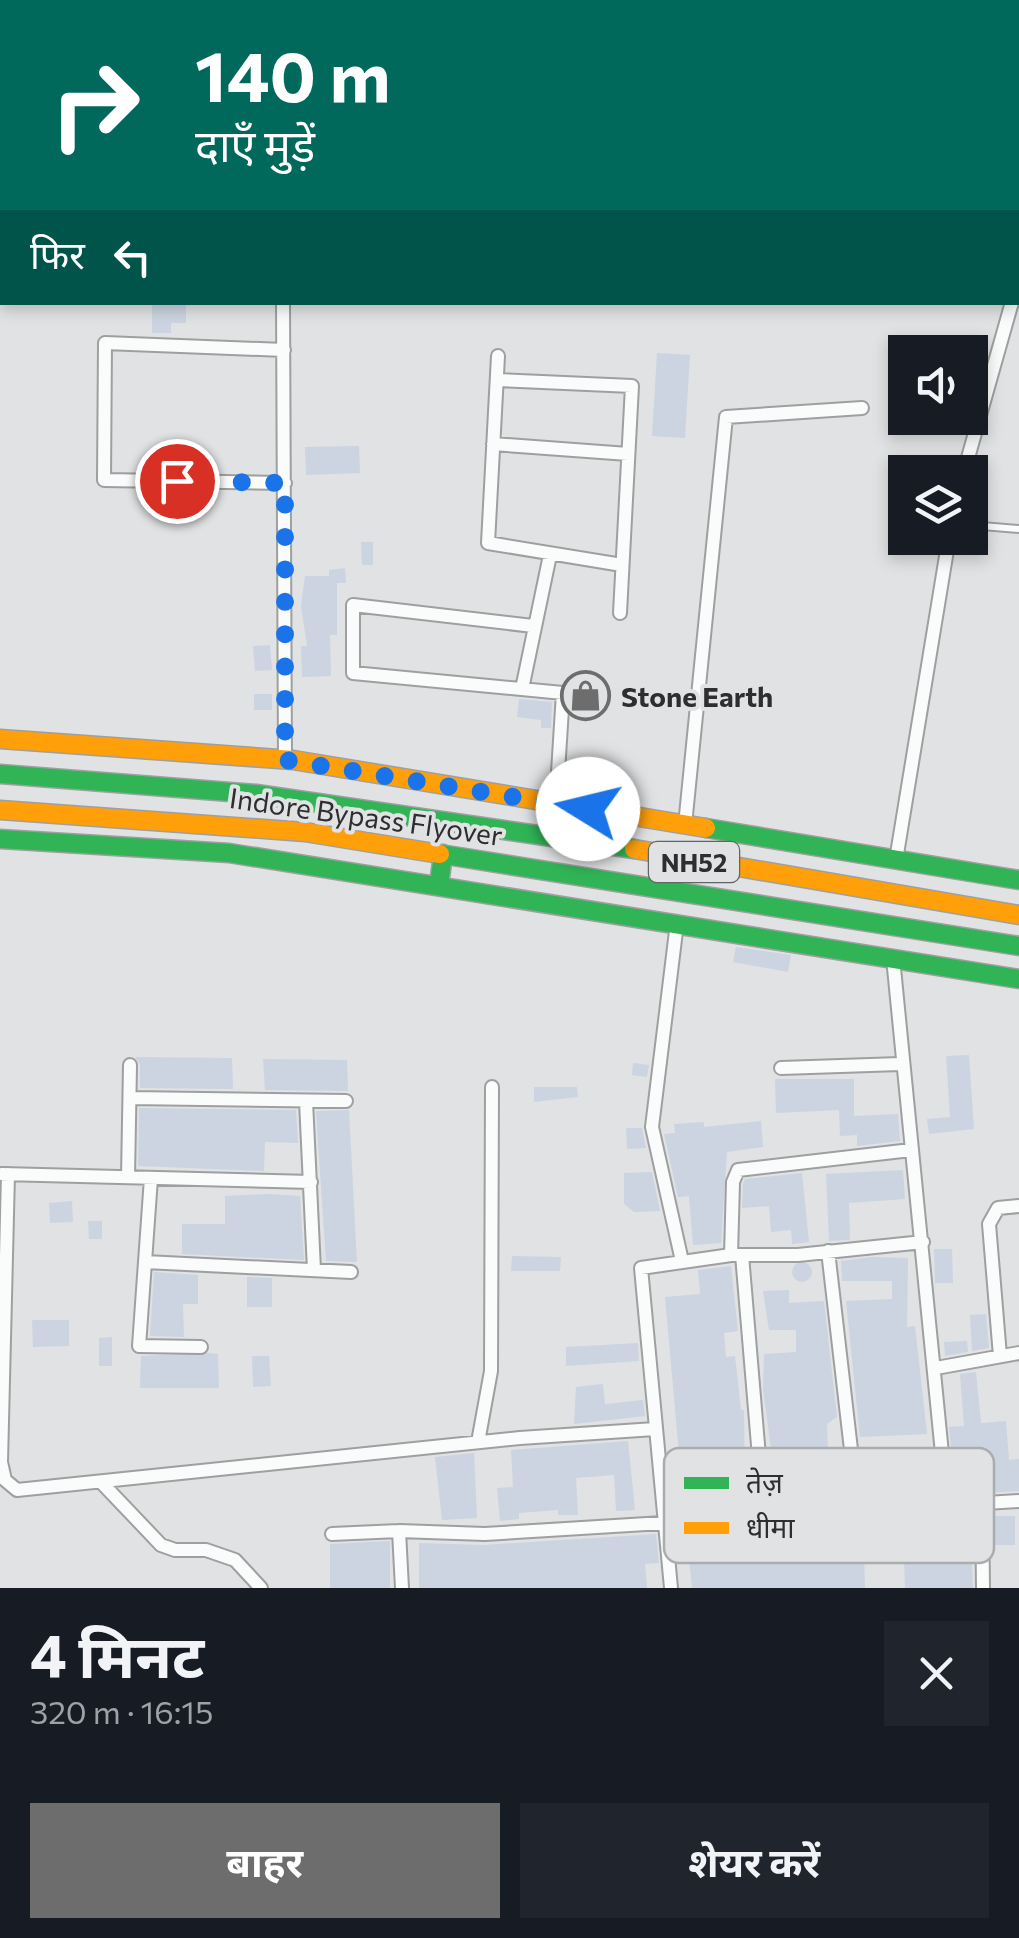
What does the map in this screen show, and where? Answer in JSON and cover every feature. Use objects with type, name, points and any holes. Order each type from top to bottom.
[{"type":"main road","points":[[0,739],[285,760],[1019,880]]},
{"type":"main road","name":"Indore Bypass Flyover","points":[[0,774],[368,810],[506,828],[1019,914]]},
{"type":"main road","name":"Indore Bypass Flyover","points":[[0,810],[305,832],[1019,946]]},
{"type":"main road","points":[[0,840],[229,853],[1019,978]]},
{"type":"main road","points":[[439,884],[443,854]]},
{"type":"street","points":[[283,305],[285,760]]},
{"type":"street","points":[[969,455],[1011,305]]},
{"type":"street","points":[[284,350],[105,343],[104,480],[285,483]]},
{"type":"street","points":[[498,356],[488,543],[622,564]]},
{"type":"street","points":[[496,380],[632,386],[620,613]]},
{"type":"street","points":[[685,825],[726,416],[862,408]]},
{"type":"street","points":[[493,444],[628,454]]},
{"type":"street","points":[[522,689],[550,555]]},
{"type":"street","points":[[896,860],[946,555]]},
{"type":"street","points":[[534,626],[353,605],[354,673],[563,693],[556,804]]},
{"type":"street","points":[[677,923],[652,1127],[682,1261]]},
{"type":"street","points":[[893,958],[900,1064],[943,1448]]},
{"type":"street","points":[[781,1068],[900,1064]]},
{"type":"street","points":[[128,1177],[130,1065]]},
{"type":"street","points":[[478,1442],[491,1371],[492,1088]]},
{"type":"street","points":[[130,1098],[346,1101]]},
{"type":"street","points":[[306,1101],[314,1270]]},
{"type":"street","points":[[757,1448],[737,1255],[733,1182],[738,1170],[911,1150]]},
{"type":"street","points":[[312,1182],[4,1174],[3,1481],[17,1490],[478,1442],[656,1429]]},
{"type":"street","points":[[151,1178],[139,1346],[201,1346]]},
{"type":"street","points":[[1000,1356],[989,1224],[998,1208],[1019,1206]]},
{"type":"street","points":[[332,1534],[485,1534],[664,1523],[641,1268],[737,1255],[922,1242]]},
{"type":"street","points":[[828,1250],[851,1448]]},
{"type":"street","points":[[145,1262],[350,1272]]},
{"type":"street","points":[[936,1368],[1019,1353]]},
{"type":"street","points":[[101,1482],[161,1545],[175,1550],[206,1550],[235,1560],[261,1588]]},
{"type":"street","points":[[994,1502],[1019,1501]]},
{"type":"street","points":[[399,1531],[402,1588]]},
{"type":"street","points":[[668,1563],[671,1588]]},
{"type":"street","points":[[983,1563],[983,1588]]},
{"type":"lane","points":[[988,527],[1019,529]]},
{"type":"building","points":[[152,305],[186,305],[186,323],[171,323],[171,333],[152,333]]},
{"type":"building","points":[[657,353],[690,355],[685,438],[652,436]]},
{"type":"building","points":[[359,446],[360,473],[306,475],[305,447]]},
{"type":"building","points":[[361,542],[373,542],[373,565],[362,565]]},
{"type":"building","points":[[345,568],[346,583],[337,583],[337,635],[330,635],[331,676],[302,677],[301,646],[307,646],[301,606],[305,576],[329,576],[329,570]]},
{"type":"building","points":[[270,645],[272,670],[255,671],[253,646]]},
{"type":"building","points":[[254,694],[272,694],[272,710],[254,710]]},
{"type":"building","points":[[519,699],[552,702],[551,728],[541,728],[541,720],[517,717]]},
{"type":"building","points":[[736,947],[791,955],[788,972],[733,962]]},
{"type":"building","points":[[969,1055],[974,1129],[929,1134],[927,1119],[950,1117],[946,1056]]},
{"type":"building","points":[[135,1057],[232,1058],[233,1089],[140,1088],[140,1064]]},
{"type":"building","points":[[263,1059],[347,1060],[348,1091],[265,1090]]},
{"type":"building","points":[[633,1063],[649,1065],[647,1077],[632,1075]]},
{"type":"building","points":[[775,1079],[854,1079],[854,1116],[898,1114],[900,1141],[857,1146],[857,1135],[840,1136],[839,1110],[776,1113]]},
{"type":"building","points":[[534,1087],[577,1087],[578,1097],[534,1102]]},
{"type":"building","points":[[139,1108],[296,1110],[298,1143],[265,1142],[264,1171],[138,1166]]},
{"type":"building","points":[[349,1110],[357,1262],[326,1261],[316,1111]]},
{"type":"building","points":[[761,1121],[763,1147],[727,1152],[721,1243],[693,1245],[689,1196],[678,1197],[664,1134],[675,1133],[674,1124],[704,1122],[704,1127]]},
{"type":"building","points":[[626,1128],[642,1128],[646,1148],[627,1149]]},
{"type":"building","points":[[903,1170],[905,1199],[849,1203],[850,1240],[829,1241],[826,1174]]},
{"type":"building","points":[[652,1172],[660,1211],[634,1212],[624,1204],[624,1173]]},
{"type":"building","points":[[802,1173],[809,1242],[792,1244],[791,1230],[771,1232],[769,1206],[742,1208],[743,1184],[745,1179]]},
{"type":"building","points":[[225,1196],[300,1196],[304,1260],[182,1254],[182,1224],[225,1224]]},
{"type":"building","points":[[72,1201],[73,1222],[50,1223],[49,1203]]},
{"type":"building","points":[[88,1221],[102,1221],[102,1239],[89,1239]]},
{"type":"building","points":[[934,1249],[952,1249],[953,1283],[935,1283]]},
{"type":"building","points":[[512,1256],[561,1257],[560,1271],[511,1271]]},
{"type":"building","points":[[908,1258],[907,1327],[915,1326],[927,1434],[860,1437],[846,1301],[892,1299],[892,1281],[842,1281],[841,1261]]},
{"type":"building","points":[[802,1262],[812,1272],[802,1282],[792,1272]]},
{"type":"building","points":[[731,1266],[738,1331],[724,1333],[726,1357],[735,1356],[744,1410],[744,1448],[678,1448],[665,1297],[700,1294],[698,1270]]},
{"type":"building","points":[[154,1272],[198,1275],[198,1304],[183,1304],[184,1337],[150,1336]]},
{"type":"building","points":[[247,1277],[272,1278],[272,1307],[247,1307]]},
{"type":"building","points":[[789,1290],[789,1303],[824,1301],[837,1417],[827,1424],[828,1448],[771,1448],[763,1389],[764,1354],[796,1352],[796,1330],[769,1330],[763,1291]]},
{"type":"building","points":[[986,1314],[989,1348],[972,1351],[970,1315]]},
{"type":"building","points":[[32,1320],[69,1320],[69,1346],[33,1347]]},
{"type":"building","points":[[112,1337],[112,1366],[99,1366],[99,1338]]},
{"type":"building","points":[[967,1341],[968,1352],[945,1356],[944,1342]]},
{"type":"building","points":[[638,1343],[639,1361],[566,1366],[566,1347]]},
{"type":"building","points":[[218,1354],[219,1388],[140,1388],[141,1356]]},
{"type":"building","points":[[252,1356],[269,1356],[271,1386],[253,1387]]},
{"type":"building","points":[[976,1372],[981,1423],[1006,1421],[1009,1460],[1019,1459],[1019,1491],[994,1493],[994,1448],[951,1448],[949,1427],[964,1426],[960,1374]]},
{"type":"building","points":[[603,1384],[605,1404],[643,1400],[645,1416],[574,1424],[576,1387]]},
{"type":"building","points":[[628,1441],[635,1510],[616,1511],[614,1475],[576,1478],[578,1515],[558,1515],[558,1510],[519,1513],[519,1519],[500,1521],[497,1488],[513,1487],[511,1450]]},
{"type":"building","points":[[474,1453],[477,1518],[442,1520],[435,1457]]},
{"type":"building","points":[[995,1516],[1015,1516],[1015,1545],[995,1545]]},
{"type":"building","points":[[656,1534],[659,1563],[645,1564],[647,1588],[419,1588],[419,1543],[483,1545]]},
{"type":"building","points":[[390,1541],[390,1588],[330,1588],[330,1544]]},
{"type":"building","points":[[690,1563],[864,1563],[865,1588],[692,1588]]},
{"type":"building","points":[[904,1563],[972,1563],[973,1588],[905,1588]]},
{"type":"traffic: fast","points":[[0,774],[256,794],[634,849]]},
{"type":"traffic: fast","points":[[706,828],[1019,880]]},
{"type":"traffic: fast","points":[[0,839],[229,853],[1019,979]]},
{"type":"traffic: fast","points":[[440,854],[1019,946]]},
{"type":"traffic: fast","points":[[439,885],[443,854]]},
{"type":"traffic: slow","points":[[0,739],[293,760],[706,828]]},
{"type":"traffic: slow","points":[[0,810],[305,832],[440,854]]},
{"type":"traffic: slow","points":[[634,849],[1019,915]]},
{"type":"place","name":"Stone Earth","points":[[586,696]]},
{"type":"route","points":[[177,481],[285,483],[285,760],[588,809]]}]
